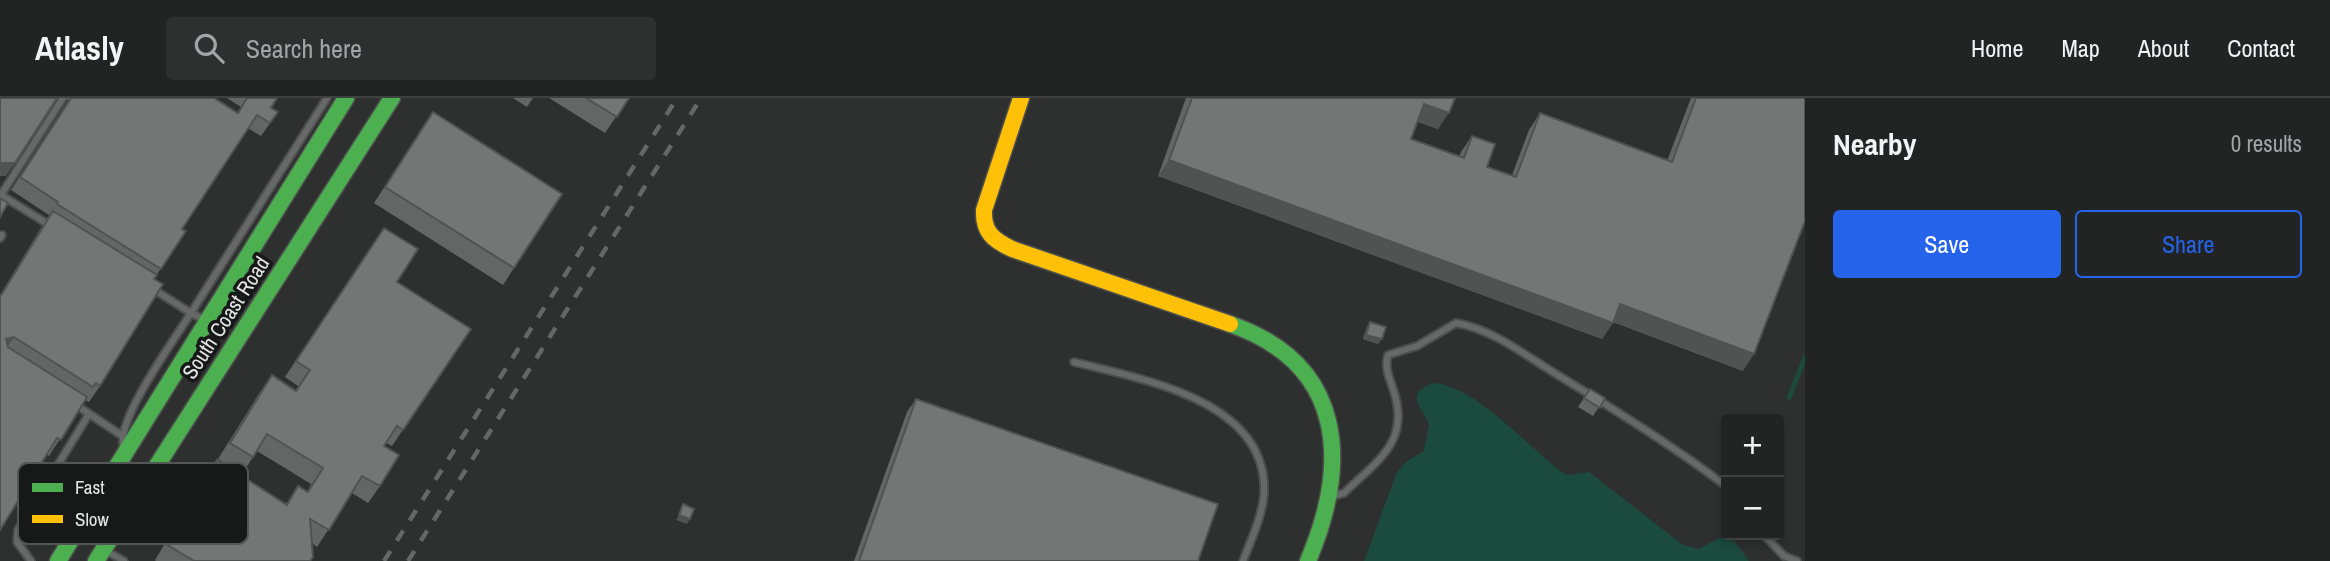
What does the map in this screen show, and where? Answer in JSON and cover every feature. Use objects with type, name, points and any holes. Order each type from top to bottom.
[{"type":"main road","name":"South Coast Road","points":[[153,463],[332,159],[346,98]]},
{"type":"main road","name":"South Coast Road","points":[[118,463],[206,321],[332,159],[392,98]]},
{"type":"main road","points":[[1021,98],[984,210],[982,223],[986,233],[993,241],[1256,333],[1280,348],[1298,365],[1326,406],[1333,432],[1336,466],[1331,497],[1308,561]]},
{"type":"main road","name":"South Coast Road","points":[[58,561],[68,544]]},
{"type":"lane","points":[[59,230],[0,194],[63,98]]},
{"type":"lane","points":[[124,453],[121,435],[131,411],[327,98]]},
{"type":"lane","points":[[140,281],[206,321]]},
{"type":"lane","points":[[1331,497],[1344,493],[1394,441],[1400,419],[1385,364],[1388,355],[1416,346],[1456,323],[1493,337],[1532,359],[1721,483]]},
{"type":"lane","points":[[1074,362],[1160,384],[1209,404],[1231,421],[1258,459],[1263,478],[1264,496],[1243,561]]},
{"type":"lane","points":[[67,400],[121,435]]},
{"type":"lane","points":[[59,463],[89,414]]},
{"type":"lane","points":[[1770,540],[1784,556],[1797,561]]},
{"type":"lane","points":[[19,544],[32,561]]},
{"type":"lane","points":[[99,555],[124,561]]},
{"type":"shaded area","points":[[1432,383],[1449,386],[1466,394],[1566,475],[1589,472],[1683,545],[1699,549],[1719,538],[1734,540],[1749,561],[1364,561],[1397,472],[1407,461],[1424,451],[1429,425],[1417,402],[1418,393]]},
{"type":"building","points":[[0,98],[57,98],[15,163],[0,163]]},
{"type":"building","points":[[71,98],[214,98],[238,113],[247,98],[277,98],[271,108],[278,112],[270,123],[257,115],[182,229],[186,231],[161,269],[57,204],[58,202],[20,177]]},
{"type":"building","points":[[586,98],[629,98],[617,117]]},
{"type":"building","points":[[1192,98],[1455,98],[1449,113],[1424,104],[1411,139],[1464,158],[1472,136],[1495,144],[1487,167],[1516,177],[1540,113],[1672,162],[1696,98],[1805,98],[1805,221],[1754,354],[1620,304],[1613,323],[1169,160]]},
{"type":"building","points":[[433,112],[562,194],[514,268],[385,187]]},
{"type":"building","points":[[0,198],[8,203],[0,217]]},
{"type":"building","points":[[53,211],[157,275],[154,279],[163,284],[100,386],[96,383],[93,387],[14,337],[6,339],[8,347],[87,397],[61,440],[57,438],[42,463],[18,463],[18,501],[0,530],[0,297]]},
{"type":"building","points":[[384,228],[418,249],[397,282],[471,329],[403,430],[397,426],[384,446],[399,455],[380,486],[362,476],[329,530],[310,519],[313,557],[310,561],[194,561],[166,544],[248,544],[248,480],[287,505],[298,486],[308,492],[323,468],[267,434],[253,457],[230,443],[272,375],[296,391],[310,370],[296,361]]},
{"type":"building","points":[[1370,322],[1386,327],[1382,339],[1366,335]]},
{"type":"building","points":[[1590,389],[1605,398],[1600,408],[1584,398]]},
{"type":"building","points":[[916,399],[1218,504],[1198,561],[859,561]]},
{"type":"building","points":[[683,504],[694,509],[690,519],[679,515]]},
{"type":"waterway","points":[[1789,398],[1805,357]]},
{"type":"railway","points":[[384,561],[677,98]]},
{"type":"railway","points":[[408,561],[701,98]]},
{"type":"traffic: fast","points":[[119,463],[346,98]]},
{"type":"traffic: fast","points":[[159,463],[392,98]]},
{"type":"traffic: fast","points":[[1230,324],[1268,342],[1297,364],[1316,390],[1328,420],[1332,453],[1330,488],[1308,561]]},
{"type":"traffic: fast","points":[[58,561],[69,544]]},
{"type":"traffic: fast","points":[[96,561],[107,544]]},
{"type":"traffic: slow","points":[[1021,98],[984,210],[985,224],[990,234],[1012,249],[1230,324]]}]
